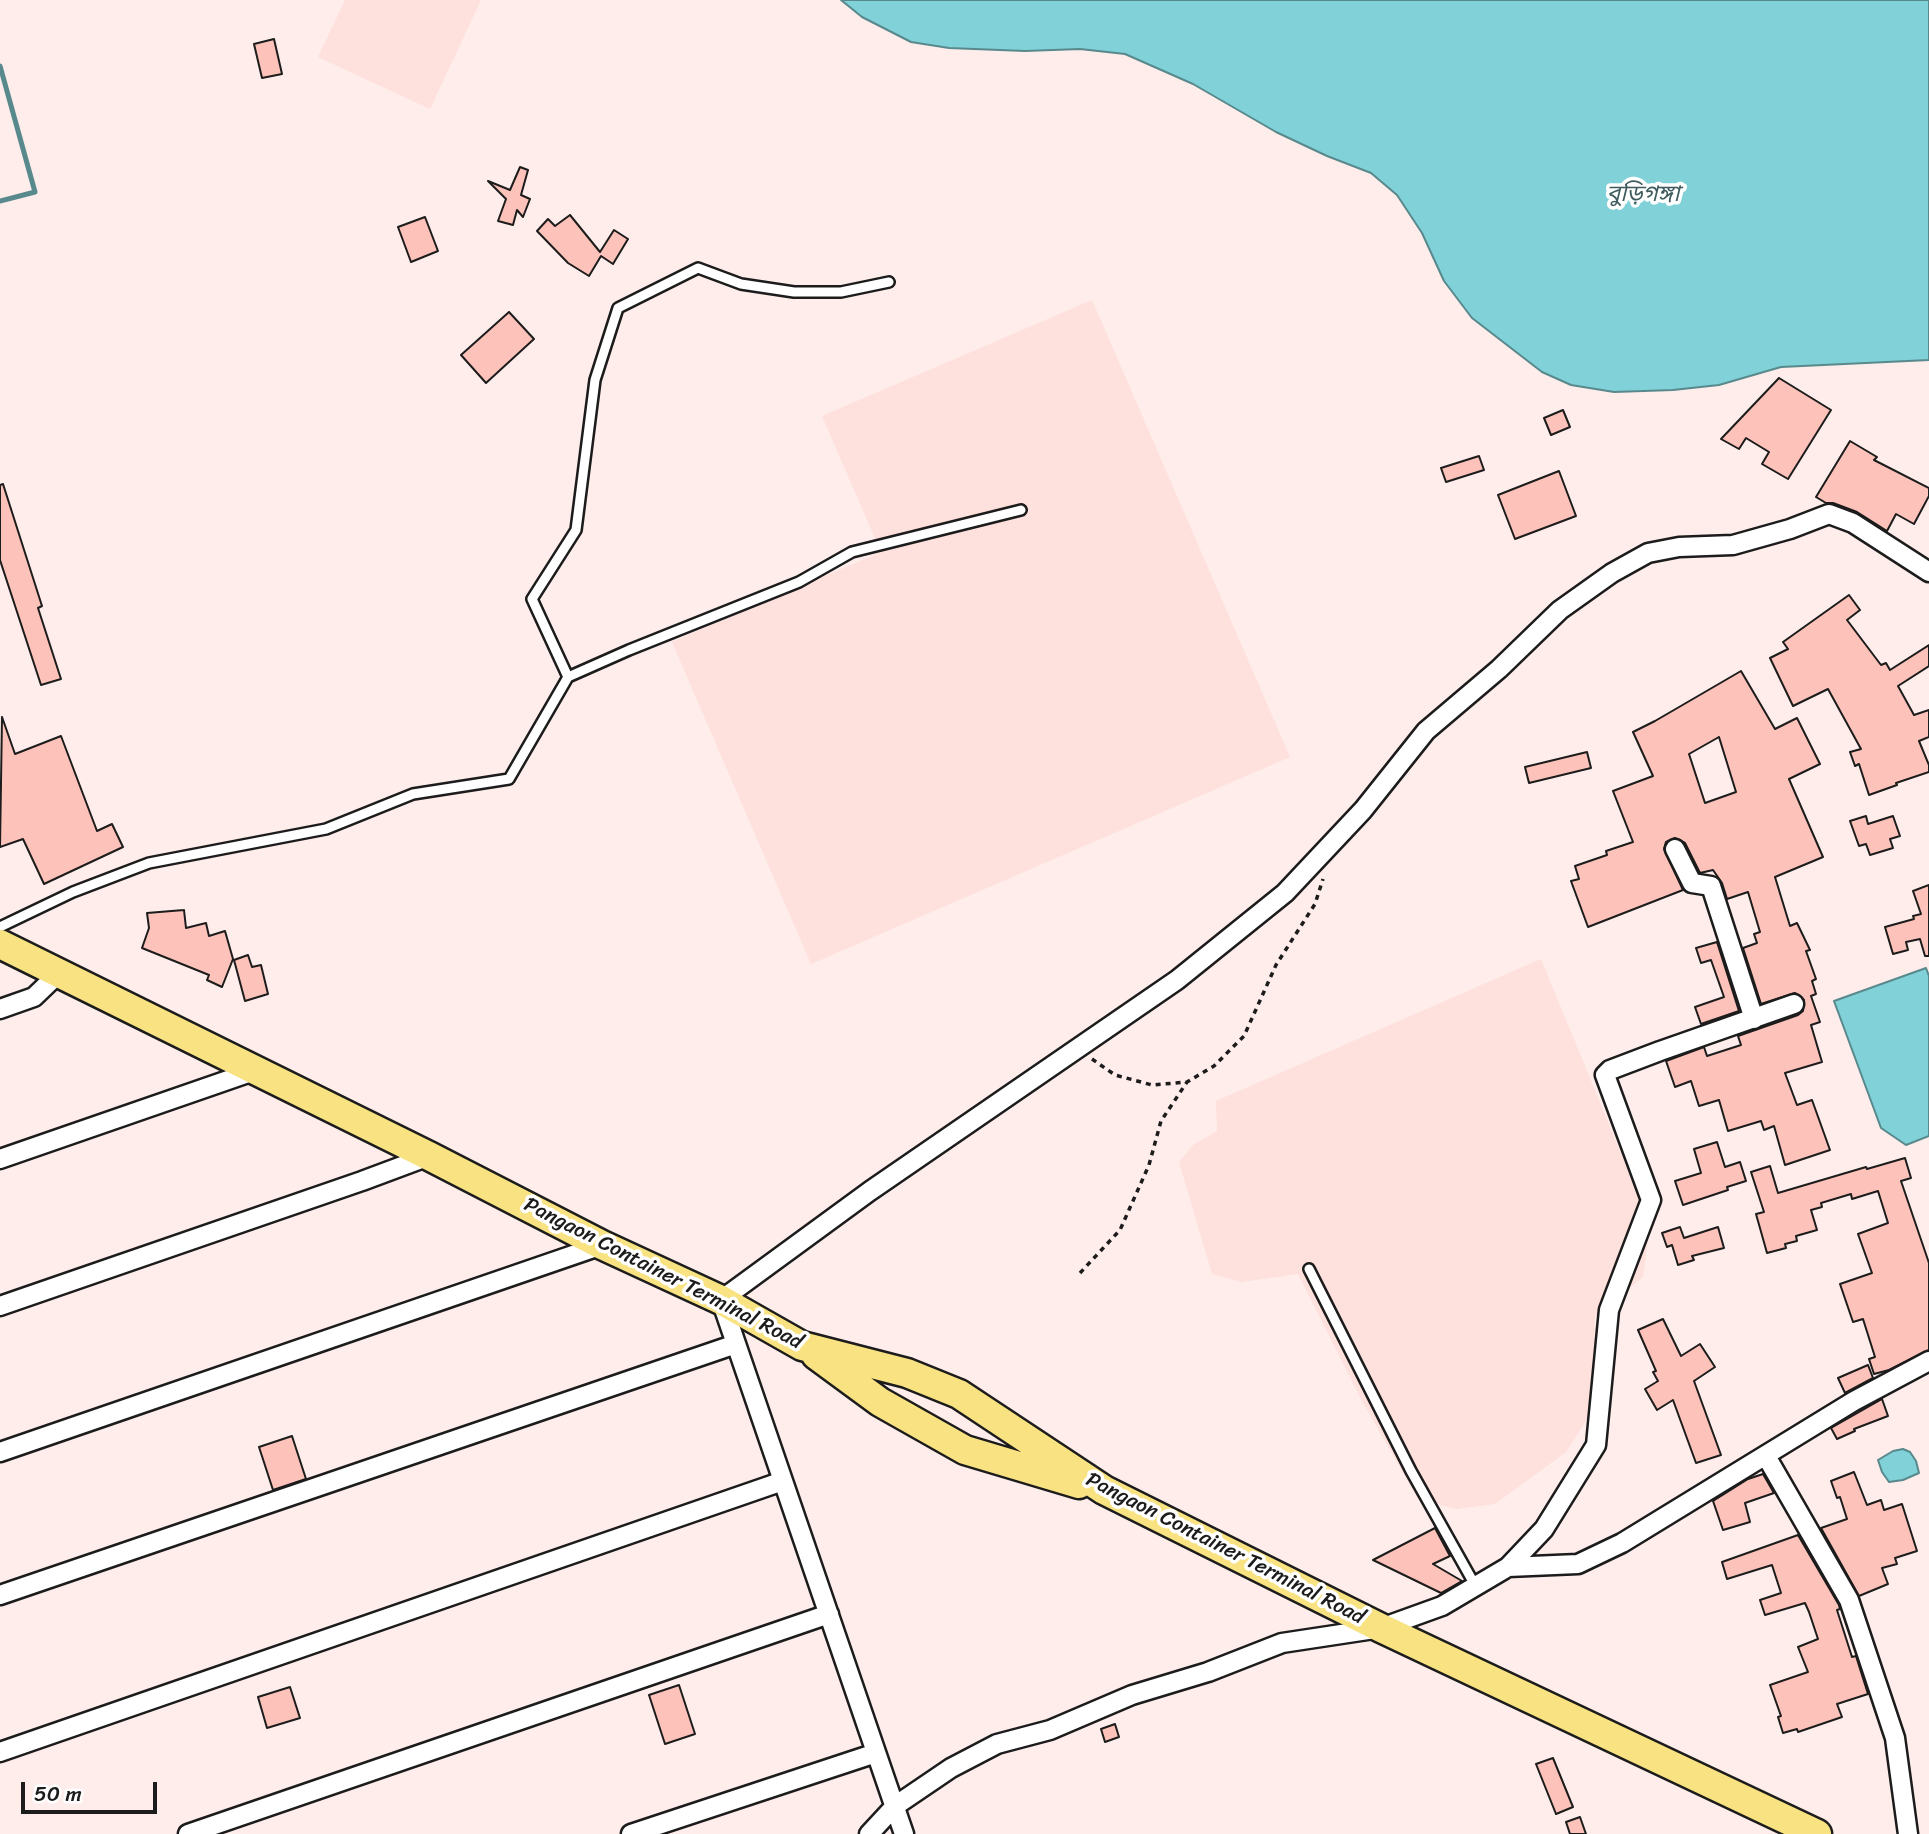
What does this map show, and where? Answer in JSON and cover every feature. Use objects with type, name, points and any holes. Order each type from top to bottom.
[{"type":"highway","name":"Pangaon Container Terminal Road","points":[[0,944],[429,1156],[602,1245],[721,1300],[802,1346],[906,1373],[959,1394],[1104,1490],[1381,1629],[1817,1834]]},
{"type":"highway","points":[[802,1346],[880,1402],[965,1450],[1104,1490]]},
{"type":"street","points":[[904,1834],[721,1300],[870,1191],[1177,979],[1285,893],[1363,810],[1426,731],[1499,669],[1560,610],[1612,573],[1648,553],[1679,547],[1733,545],[1790,529],[1829,514],[1853,523],[1929,572]]},
{"type":"street","points":[[1675,849],[1692,883],[1711,886],[1754,1019]]},
{"type":"street","points":[[0,1009],[34,997],[58,974]]},
{"type":"street","points":[[869,1834],[895,1806],[951,1768],[996,1744],[1050,1730],[1132,1695],[1208,1672],[1282,1643],[1381,1629],[1442,1606],[1508,1567],[1544,1529],[1596,1445],[1609,1310],[1651,1200],[1605,1075],[1610,1070],[1635,1060],[1794,1004]]},
{"type":"street","points":[[0,1159],[254,1071]]},
{"type":"street","points":[[0,1306],[429,1156]]},
{"type":"street","points":[[0,1452],[602,1245]]},
{"type":"street","points":[[0,1595],[736,1344]]},
{"type":"street","points":[[1508,1567],[1578,1564],[1622,1543],[1854,1401],[1929,1361]]},
{"type":"street","points":[[1766,1456],[1849,1600],[1895,1738],[1908,1834]]},
{"type":"street","points":[[0,1752],[783,1481]]},
{"type":"street","points":[[188,1834],[829,1614]]},
{"type":"street","points":[[631,1834],[876,1753]]},
{"type":"lane","points":[[568,677],[532,599],[576,530],[595,380],[618,308],[698,268],[741,284],[794,292],[841,292],[889,282]]},
{"type":"lane","points":[[0,927],[73,892],[149,863],[326,829],[413,794],[509,779],[568,677],[629,649],[799,582],[852,552],[1021,510]]},
{"type":"lane","points":[[1309,1269],[1411,1471],[1476,1587]]},
{"type":"path","points":[[1080,1273],[1120,1230],[1149,1165],[1161,1121],[1187,1082],[1214,1066],[1244,1037],[1276,965],[1315,904],[1323,878]]},
{"type":"path","points":[[1077,1048],[1115,1075],[1152,1085],[1187,1082]]},
{"type":"shaded area","points":[[345,0],[481,0],[430,109],[318,57]]},
{"type":"shaded area","points":[[1092,300],[1290,757],[811,964],[672,642],[881,552],[822,416]]},
{"type":"shaded area","points":[[1541,959],[1650,1224],[1643,1277],[1595,1316],[1591,1413],[1566,1452],[1495,1504],[1456,1509],[1418,1499],[1362,1401],[1298,1274],[1241,1282],[1212,1274],[1179,1162],[1193,1145],[1217,1131],[1216,1101]]},
{"type":"water","name":"বুড়িগঙ্গা","points":[[841,0],[1929,0],[1929,360],[1781,367],[1719,385],[1673,390],[1614,392],[1571,385],[1542,372],[1472,318],[1444,281],[1422,233],[1397,195],[1371,173],[1276,132],[1193,84],[1125,54],[1080,49],[1025,51],[949,48],[911,42],[862,17]]},
{"type":"water","points":[[1926,968],[1929,976],[1929,1136],[1906,1145],[1881,1128],[1834,1001]]},
{"type":"water","points":[[1903,1449],[1910,1452],[1916,1461],[1919,1473],[1903,1480],[1889,1482],[1878,1460],[1893,1451]]},
{"type":"building","points":[[274,39],[282,74],[262,78],[254,44]]},
{"type":"building","points":[[520,167],[528,170],[521,195],[530,199],[523,217],[517,210],[513,225],[498,221],[506,199],[488,181],[510,190]]},
{"type":"building","points":[[570,215],[600,252],[614,230],[628,239],[613,264],[601,256],[589,276],[568,263],[537,231],[548,219],[555,226]]},
{"type":"building","points":[[425,217],[438,251],[411,262],[398,227]]},
{"type":"building","points":[[509,312],[534,339],[486,383],[461,355]]},
{"type":"building","points":[[1779,378],[1831,410],[1788,479],[1762,464],[1769,452],[1746,438],[1739,449],[1721,439]]},
{"type":"building","points":[[1563,410],[1570,427],[1551,435],[1544,418]]},
{"type":"building","points":[[1850,441],[1877,457],[1874,460],[1929,488],[1929,496],[1914,524],[1896,514],[1887,531],[1857,512],[1826,503],[1816,497]]},
{"type":"building","points":[[1479,456],[1484,470],[1446,482],[1441,468]]},
{"type":"building","points":[[1559,471],[1576,516],[1515,539],[1498,495]]},
{"type":"building","points":[[3,484],[42,606],[38,608],[61,679],[41,685],[0,560],[0,485]]},
{"type":"building","points":[[1849,595],[1860,610],[1847,620],[1881,665],[1886,663],[1890,670],[1929,645],[1929,666],[1898,686],[1914,715],[1929,710],[1929,737],[1919,741],[1929,765],[1929,772],[1869,795],[1859,764],[1855,766],[1850,752],[1861,749],[1828,689],[1793,706],[1770,658],[1788,649],[1783,642]]},
{"type":"building","points":[[1741,671],[1775,729],[1797,718],[1820,764],[1789,779],[1823,857],[1775,877],[1790,926],[1797,923],[1810,950],[1806,951],[1816,979],[1812,981],[1816,994],[1811,996],[1820,1022],[1811,1025],[1822,1062],[1785,1073],[1797,1105],[1812,1100],[1830,1150],[1785,1165],[1774,1126],[1764,1130],[1761,1121],[1728,1131],[1719,1100],[1699,1106],[1691,1081],[1675,1087],[1666,1061],[1704,1047],[1707,1056],[1741,1045],[1738,1036],[1803,1011],[1804,1000],[1795,993],[1761,1004],[1743,948],[1757,943],[1754,934],[1760,932],[1748,892],[1727,899],[1722,883],[1713,870],[1700,873],[1685,843],[1675,838],[1666,842],[1664,849],[1683,890],[1588,927],[1571,881],[1579,879],[1575,866],[1633,842],[1613,791],[1653,776],[1633,732]],"holes":[[[1719,737],[1736,792],[1705,803],[1689,754]]]},
{"type":"building","points":[[2,717],[15,754],[61,736],[97,831],[112,824],[123,847],[44,884],[23,839],[0,847]]},
{"type":"building","points":[[1587,752],[1591,768],[1529,783],[1525,767]]},
{"type":"building","points":[[1866,816],[1868,824],[1893,816],[1900,836],[1890,839],[1893,848],[1870,855],[1866,844],[1859,846],[1850,821]]},
{"type":"building","points":[[1929,885],[1929,956],[1925,956],[1920,939],[1906,942],[1908,950],[1893,954],[1885,927],[1914,919],[1913,916],[1921,914],[1913,891]]},
{"type":"building","points":[[184,910],[186,928],[206,923],[209,936],[225,931],[233,959],[222,987],[207,980],[209,975],[142,948],[149,928],[147,913]]},
{"type":"building","points":[[1717,942],[1739,1011],[1701,1024],[1695,1007],[1724,997],[1711,960],[1701,963],[1696,948]]},
{"type":"building","points":[[248,955],[252,967],[261,965],[268,994],[245,1001],[234,960]]},
{"type":"building","points":[[1717,1142],[1725,1167],[1740,1162],[1746,1181],[1683,1205],[1675,1181],[1701,1173],[1694,1149]]},
{"type":"building","points":[[1905,1158],[1911,1178],[1901,1181],[1929,1263],[1929,1350],[1889,1370],[1874,1374],[1869,1359],[1875,1357],[1863,1319],[1853,1322],[1840,1284],[1872,1273],[1858,1234],[1888,1223],[1878,1191],[1852,1199],[1851,1194],[1821,1203],[1822,1207],[1811,1210],[1817,1230],[1796,1236],[1797,1241],[1785,1244],[1786,1248],[1767,1253],[1756,1214],[1764,1212],[1751,1172],[1770,1166],[1778,1193]]},
{"type":"building","points":[[1680,1227],[1684,1238],[1718,1227],[1724,1248],[1692,1256],[1694,1260],[1678,1265],[1672,1245],[1667,1247],[1662,1233]]},
{"type":"building","points":[[1663,1319],[1681,1356],[1700,1344],[1715,1367],[1694,1381],[1721,1455],[1696,1463],[1673,1400],[1657,1410],[1645,1389],[1658,1381],[1638,1330]]},
{"type":"building","points":[[1868,1365],[1873,1378],[1845,1393],[1838,1378]]},
{"type":"building","points":[[1882,1399],[1888,1416],[1854,1429],[1855,1431],[1837,1439],[1831,1428]]},
{"type":"building","points":[[292,1436],[306,1479],[273,1490],[259,1447]]},
{"type":"building","points":[[1854,1472],[1867,1505],[1881,1500],[1884,1510],[1902,1504],[1917,1551],[1895,1558],[1897,1564],[1882,1568],[1888,1584],[1859,1596],[1821,1528],[1847,1519],[1831,1481]]},
{"type":"building","points":[[1763,1474],[1774,1493],[1745,1503],[1750,1522],[1723,1530],[1713,1501],[1748,1479]]},
{"type":"building","points":[[1435,1528],[1450,1556],[1433,1564],[1462,1581],[1441,1593],[1373,1560]]},
{"type":"building","points":[[1798,1535],[1839,1605],[1840,1609],[1837,1610],[1852,1657],[1856,1656],[1868,1694],[1837,1704],[1842,1717],[1798,1732],[1797,1729],[1783,1733],[1778,1717],[1781,1716],[1770,1685],[1808,1672],[1798,1647],[1818,1639],[1809,1612],[1805,1603],[1765,1615],[1760,1600],[1781,1593],[1772,1565],[1727,1579],[1722,1562]]},
{"type":"building","points":[[679,1685],[695,1734],[665,1744],[649,1695]]},
{"type":"building","points":[[290,1687],[300,1718],[267,1728],[258,1697]]},
{"type":"building","points":[[1115,1724],[1119,1737],[1105,1742],[1101,1729]]},
{"type":"building","points":[[1553,1758],[1573,1807],[1556,1814],[1536,1764]]},
{"type":"building","points":[[1580,1817],[1586,1834],[1570,1834],[1566,1822]]},
{"type":"waterway","points":[[0,66],[35,192],[0,201]]}]
